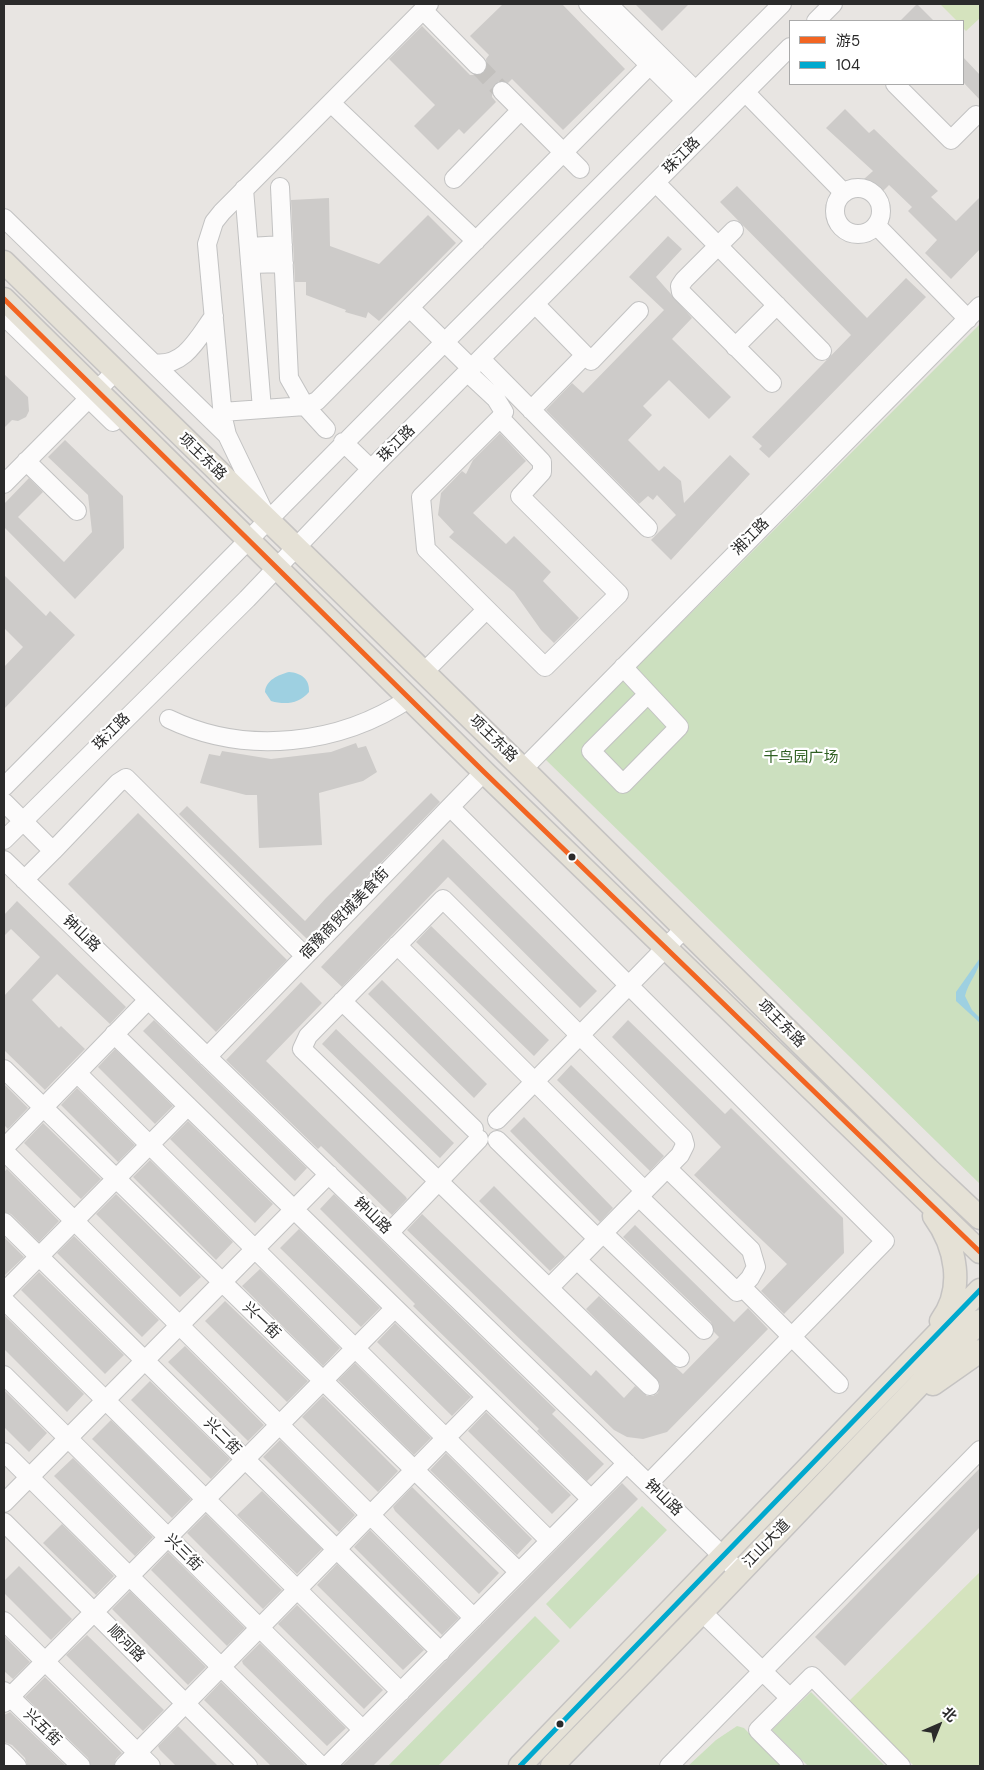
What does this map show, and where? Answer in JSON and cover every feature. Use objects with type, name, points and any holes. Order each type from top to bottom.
[{"type":"main road","name":"项王东路","points":[[4,262],[980,1218]]},
{"type":"main road","name":"项王东路","points":[[4,299],[93,394],[245,544],[410,698],[980,1252]]},
{"type":"main road","points":[[928,1169],[980,1200]]},
{"type":"main road","points":[[882,1409],[945,1316],[954,1295],[957,1277],[944,1229],[912,1185]]},
{"type":"main road","name":"江山大道","points":[[882,1409],[980,1290]]},
{"type":"main road","name":"江山大道","points":[[520,1766],[732,1565],[882,1409],[980,1321]]},
{"type":"main road","points":[[882,1409],[980,1352]]},
{"type":"main road","name":"江山大道","points":[[552,1766],[702,1612],[732,1565]]},
{"type":"street","points":[[588,4],[690,95]]},
{"type":"street","points":[[608,4],[690,95]]},
{"type":"street","points":[[4,787],[268,521],[342,442],[782,4]]},
{"type":"street","points":[[818,20],[834,4]]},
{"type":"street","points":[[268,521],[227,435],[222,412],[207,244],[209,234],[222,212],[426,7],[477,65]]},
{"type":"street","name":"珠江路","points":[[4,840],[274,571],[371,469],[789,49]]},
{"type":"street","points":[[222,412],[305,406],[317,400],[644,71]]},
{"type":"street","points":[[896,85],[951,140],[976,115]]},
{"type":"street","points":[[502,91],[580,169]]},
{"type":"street","points":[[746,93],[844,193]]},
{"type":"street","points":[[331,102],[476,242]]},
{"type":"street","points":[[454,179],[521,110]]},
{"type":"street","points":[[656,183],[822,351]]},
{"type":"street","points":[[280,187],[289,378],[305,406],[326,429]]},
{"type":"street","points":[[858,188],[872,192],[880,204],[881,212],[876,225],[870,230],[855,234],[842,227],[838,220],[836,206],[844,193],[858,188]]},
{"type":"street","points":[[244,189],[262,409]]},
{"type":"street","points":[[4,218],[227,435]]},
{"type":"street","points":[[876,225],[968,319]]},
{"type":"street","points":[[734,230],[680,286],[684,297],[772,383]]},
{"type":"street","points":[[250,256],[283,245]]},
{"type":"street","points":[[250,256],[284,263]]},
{"type":"street","points":[[535,304],[591,361],[639,311]]},
{"type":"street","points":[[735,347],[777,305]]},
{"type":"street","name":"湘江路","points":[[523,769],[980,306]]},
{"type":"street","points":[[410,308],[444,342],[531,410],[648,528]]},
{"type":"street","points":[[4,316],[93,394]]},
{"type":"street","points":[[153,363],[172,364],[182,357],[214,316]]},
{"type":"street","points":[[531,410],[585,355]]},
{"type":"street","points":[[473,366],[502,406],[504,412],[421,497],[426,549],[545,667],[619,594],[520,496],[542,472],[542,462],[500,418]]},
{"type":"street","points":[[4,484],[116,372]]},
{"type":"street","points":[[342,442],[371,469]]},
{"type":"street","points":[[26,462],[78,511]]},
{"type":"street","points":[[424,672],[486,610]]},
{"type":"street","points":[[622,668],[648,694],[679,727],[623,784],[591,751],[648,694]]},
{"type":"street","points":[[169,719],[204,733],[229,738],[295,740],[337,732],[367,722],[410,698]]},
{"type":"street","name":"宿豫商贸城美食街","points":[[207,1057],[484,772]]},
{"type":"street","points":[[24,880],[118,782],[126,778],[304,956]]},
{"type":"street","points":[[4,802],[52,851]]},
{"type":"street","points":[[450,807],[885,1241],[648,1484]]},
{"type":"street","name":"钟山路","points":[[4,860],[732,1565]]},
{"type":"street","points":[[550,1288],[667,1168],[686,1145],[684,1138],[444,898],[308,1036],[302,1049],[650,1386]]},
{"type":"street","points":[[497,1120],[684,928]]},
{"type":"street","points":[[397,945],[535,1082],[736,1292],[756,1267],[751,1250],[667,1168]]},
{"type":"street","points":[[148,1000],[4,1149],[74,1221],[474,1618]]},
{"type":"street","points":[[342,1001],[476,1134],[489,1143],[497,1140],[501,1132],[497,1120],[489,1116],[480,1118],[476,1134],[438,1181],[389,1233]]},
{"type":"street","points":[[114,1034],[591,1499]]},
{"type":"street","name":"兴一街","points":[[4,1069],[519,1572]]},
{"type":"street","points":[[76,1073],[550,1541]]},
{"type":"street","points":[[4,1292],[188,1106]]},
{"type":"street","points":[[497,1140],[704,1330]]},
{"type":"street","points":[[4,1503],[329,1174]]},
{"type":"street","name":"兴二街","points":[[4,1222],[441,1652]]},
{"type":"street","points":[[577,1260],[680,1358]]},
{"type":"street","points":[[742,1286],[839,1384]]},
{"type":"street","points":[[4,1300],[401,1692]]},
{"type":"street","points":[[6,1697],[45,1661],[168,1538],[395,1308]]},
{"type":"street","name":"兴三街","points":[[4,1375],[363,1730]]},
{"type":"street","points":[[124,1766],[486,1396]]},
{"type":"street","points":[[670,1766],[980,1450]]},
{"type":"street","points":[[4,1452],[321,1766]]},
{"type":"street","points":[[327,1766],[627,1463]]},
{"type":"street","name":"顺河路","points":[[4,1522],[248,1766]]},
{"type":"street","points":[[702,1612],[790,1698]]},
{"type":"street","points":[[4,1621],[150,1766]]},
{"type":"street","points":[[794,1766],[758,1730],[812,1676],[901,1766]]},
{"type":"street","name":"兴五街","points":[[6,1697],[81,1766]]},
{"type":"street","points":[[4,1753],[17,1766]]},
{"type":"green space","points":[[940,4],[980,4],[980,18],[966,31],[964,29],[964,20],[956,20]]},
{"type":"green space","name":"千鸟园广场","points":[[980,324],[980,1184],[545,759]]},
{"type":"green space","points":[[642,1506],[667,1530],[570,1629],[546,1604]]},
{"type":"green space","points":[[980,1572],[980,1766],[914,1766],[849,1701]]},
{"type":"green space","points":[[535,1616],[560,1641],[438,1766],[388,1766]]},
{"type":"green space","points":[[811,1692],[885,1766],[808,1766],[772,1730]]},
{"type":"green space","points":[[737,1726],[744,1728],[781,1766],[688,1766],[716,1740]]},
{"type":"water","points":[[289,672],[297,674],[306,680],[309,692],[301,699],[292,702],[281,703],[271,701],[265,692],[268,684],[277,676]]},
{"type":"water","points":[[980,958],[965,996],[972,1010],[980,1018],[980,1023],[956,1001],[956,992]]},
{"type":"building","points":[[503,4],[562,4],[625,69],[563,130],[512,79],[508,83],[499,81],[492,89],[492,97],[496,102],[464,134],[459,129],[438,150],[414,126],[435,105],[389,59],[422,26],[470,75],[480,75],[487,68],[486,59],[489,55],[470,36]]},
{"type":"building","points":[[635,4],[689,4],[662,31]]},
{"type":"building","points":[[917,4],[933,20],[901,20]]},
{"type":"building","points":[[964,58],[980,75],[980,100],[964,83]]},
{"type":"building","points":[[845,109],[869,133],[874,129],[938,191],[931,197],[956,221],[980,197],[980,249],[951,279],[925,253],[937,240],[908,211],[912,207],[889,185],[880,194],[864,179],[873,171],[826,128]]},
{"type":"building","points":[[737,186],[867,318],[906,278],[926,297],[769,458],[759,449],[762,446],[752,437],[851,335],[720,202]]},
{"type":"building","points":[[329,198],[330,246],[379,264],[428,215],[456,243],[379,321],[368,312],[366,318],[345,312],[346,310],[306,295],[306,282],[295,282],[291,200]]},
{"type":"building","points":[[668,236],[682,249],[656,277],[692,318],[672,339],[731,397],[709,419],[669,380],[643,406],[652,415],[628,440],[659,471],[664,466],[681,481],[684,503],[730,455],[750,474],[671,560],[651,540],[676,515],[657,495],[653,500],[648,496],[639,504],[546,410],[572,383],[583,393],[664,310],[629,277]]},
{"type":"building","points":[[4,374],[28,397],[29,411],[26,417],[18,421],[12,420],[4,428]]},
{"type":"building","points":[[500,433],[526,461],[473,513],[506,544],[514,536],[551,572],[543,581],[579,618],[554,643],[541,630],[514,592],[449,537],[454,532],[438,515],[441,493],[462,471],[466,474],[473,460]]},
{"type":"building","points":[[65,440],[123,496],[124,548],[75,599],[4,527],[4,504],[29,478],[43,492],[18,517],[64,562],[92,532],[88,495],[48,457]]},
{"type":"building","points":[[4,575],[46,616],[50,611],[75,635],[4,709],[4,667],[23,647],[4,628]]},
{"type":"building","points":[[356,743],[358,748],[366,746],[377,772],[363,781],[319,793],[322,845],[259,848],[257,795],[246,795],[200,783],[209,754],[220,756],[222,751],[271,759],[331,752]]},
{"type":"building","points":[[431,793],[440,802],[307,939],[179,814],[187,806],[305,921]]},
{"type":"building","points":[[138,813],[287,960],[216,1032],[68,884]]},
{"type":"building","points":[[443,839],[597,991],[580,1008],[448,877],[342,987],[321,967]]},
{"type":"building","points":[[17,901],[126,1007],[110,1024],[57,974],[32,1000],[59,1028],[61,1026],[85,1049],[45,1090],[4,1050],[4,996],[40,957],[11,929],[4,936],[4,915]]},
{"type":"building","points":[[431,926],[549,1040],[534,1056],[416,942]]},
{"type":"building","points":[[382,980],[487,1084],[474,1098],[368,994]]},
{"type":"building","points":[[301,982],[322,1003],[266,1061],[406,1197],[407,1199],[392,1215],[321,1146],[318,1149],[226,1060]]},
{"type":"building","points":[[154,1020],[307,1168],[295,1181],[143,1031]]},
{"type":"building","points":[[628,1020],[725,1114],[731,1108],[843,1218],[844,1253],[784,1314],[761,1291],[787,1264],[694,1175],[721,1147],[612,1037]]},
{"type":"building","points":[[336,1029],[454,1143],[440,1158],[322,1044]]},
{"type":"building","points":[[115,1049],[173,1106],[155,1124],[98,1067]]},
{"type":"building","points":[[571,1065],[664,1156],[650,1171],[557,1080]]},
{"type":"building","points":[[4,1084],[28,1108],[8,1129],[4,1125]]},
{"type":"building","points":[[77,1088],[135,1145],[118,1162],[61,1105]]},
{"type":"building","points":[[524,1117],[613,1208],[600,1222],[510,1131]]},
{"type":"building","points":[[188,1121],[273,1204],[255,1223],[170,1139]]},
{"type":"building","points":[[43,1123],[101,1179],[81,1199],[24,1143]]},
{"type":"building","points":[[150,1160],[233,1242],[216,1260],[133,1177]]},
{"type":"building","points":[[7,1169],[59,1221],[39,1242],[11,1214],[4,1212],[4,1172]]},
{"type":"building","points":[[494,1186],[565,1257],[550,1271],[479,1201]]},
{"type":"building","points":[[116,1194],[201,1277],[180,1297],[96,1214]]},
{"type":"building","points":[[334,1194],[556,1410],[552,1414],[604,1464],[587,1481],[537,1431],[539,1429],[413,1306],[415,1304],[320,1209]]},
{"type":"building","points":[[422,1214],[591,1376],[596,1370],[624,1398],[635,1386],[647,1396],[653,1396],[658,1393],[660,1384],[586,1309],[599,1296],[683,1374],[719,1337],[714,1332],[711,1322],[623,1237],[635,1225],[734,1322],[748,1308],[768,1329],[667,1432],[643,1439],[627,1437],[614,1430],[407,1230]]},
{"type":"building","points":[[299,1229],[380,1308],[361,1327],[280,1248]]},
{"type":"building","points":[[74,1236],[159,1320],[142,1337],[57,1253]]},
{"type":"building","points":[[4,1237],[24,1257],[5,1275],[4,1274]]},
{"type":"building","points":[[260,1269],[340,1348],[323,1366],[242,1286]]},
{"type":"building","points":[[39,1272],[124,1355],[105,1374],[21,1290]]},
{"type":"building","points":[[225,1301],[308,1381],[287,1402],[205,1321]]},
{"type":"building","points":[[4,1315],[84,1394],[67,1412],[4,1349]]},
{"type":"building","points":[[395,1323],[471,1397],[452,1416],[377,1342]]},
{"type":"building","points":[[185,1346],[264,1425],[248,1441],[168,1362]]},
{"type":"building","points":[[355,1363],[431,1438],[414,1455],[338,1380]]},
{"type":"building","points":[[150,1381],[230,1459],[211,1479],[131,1400]]},
{"type":"building","points":[[4,1390],[47,1433],[29,1452],[4,1427]]},
{"type":"building","points":[[323,1396],[398,1471],[378,1492],[302,1417]]},
{"type":"building","points":[[486,1412],[571,1495],[552,1514],[468,1431]]},
{"type":"building","points":[[111,1420],[191,1499],[172,1518],[92,1439]]},
{"type":"building","points":[[280,1440],[355,1515],[339,1532],[263,1457]]},
{"type":"building","points":[[446,1453],[532,1539],[517,1555],[430,1470]]},
{"type":"building","points":[[73,1458],[153,1537],[135,1556],[54,1476]]},
{"type":"building","points":[[980,1468],[980,1527],[845,1666],[815,1637]]},
{"type":"building","points":[[622,1483],[638,1499],[373,1766],[342,1766]]},
{"type":"building","points":[[412,1487],[499,1573],[479,1594],[395,1511],[393,1507]]},
{"type":"building","points":[[262,1491],[322,1549],[297,1574],[237,1515]]},
{"type":"building","points":[[206,1514],[282,1590],[263,1609],[187,1533]]},
{"type":"building","points":[[62,1524],[114,1576],[96,1595],[43,1543]]},
{"type":"building","points":[[370,1530],[459,1618],[442,1635],[354,1547]]},
{"type":"building","points":[[168,1552],[245,1628],[227,1646],[151,1570]]},
{"type":"building","points":[[337,1564],[424,1650],[403,1670],[317,1585]]},
{"type":"building","points":[[19,1566],[72,1619],[51,1640],[4,1593],[4,1581]]},
{"type":"building","points":[[130,1591],[206,1667],[188,1685],[112,1609]]},
{"type":"building","points":[[297,1605],[383,1690],[364,1709],[278,1624]]},
{"type":"building","points":[[87,1635],[164,1710],[143,1731],[66,1655]]},
{"type":"building","points":[[4,1636],[30,1662],[13,1679],[4,1671]]},
{"type":"building","points":[[260,1643],[346,1728],[327,1746],[243,1664],[242,1661]]},
{"type":"building","points":[[45,1677],[122,1753],[116,1759],[114,1766],[91,1766],[88,1758],[25,1697]]},
{"type":"building","points":[[221,1682],[306,1766],[271,1766],[204,1700]]},
{"type":"building","points":[[10,1712],[66,1766],[27,1765],[25,1758],[12,1745],[4,1742],[4,1715]]},
{"type":"building","points":[[178,1726],[218,1766],[176,1766],[160,1750],[158,1746]]},
{"type":"tunnel","points":[[477,65],[502,91]]},
{"type":"transit line","name":"游5","points":[[4,299],[484,772],[980,1252]]},
{"type":"transit line","name":"104","points":[[520,1766],[980,1290]]}]
